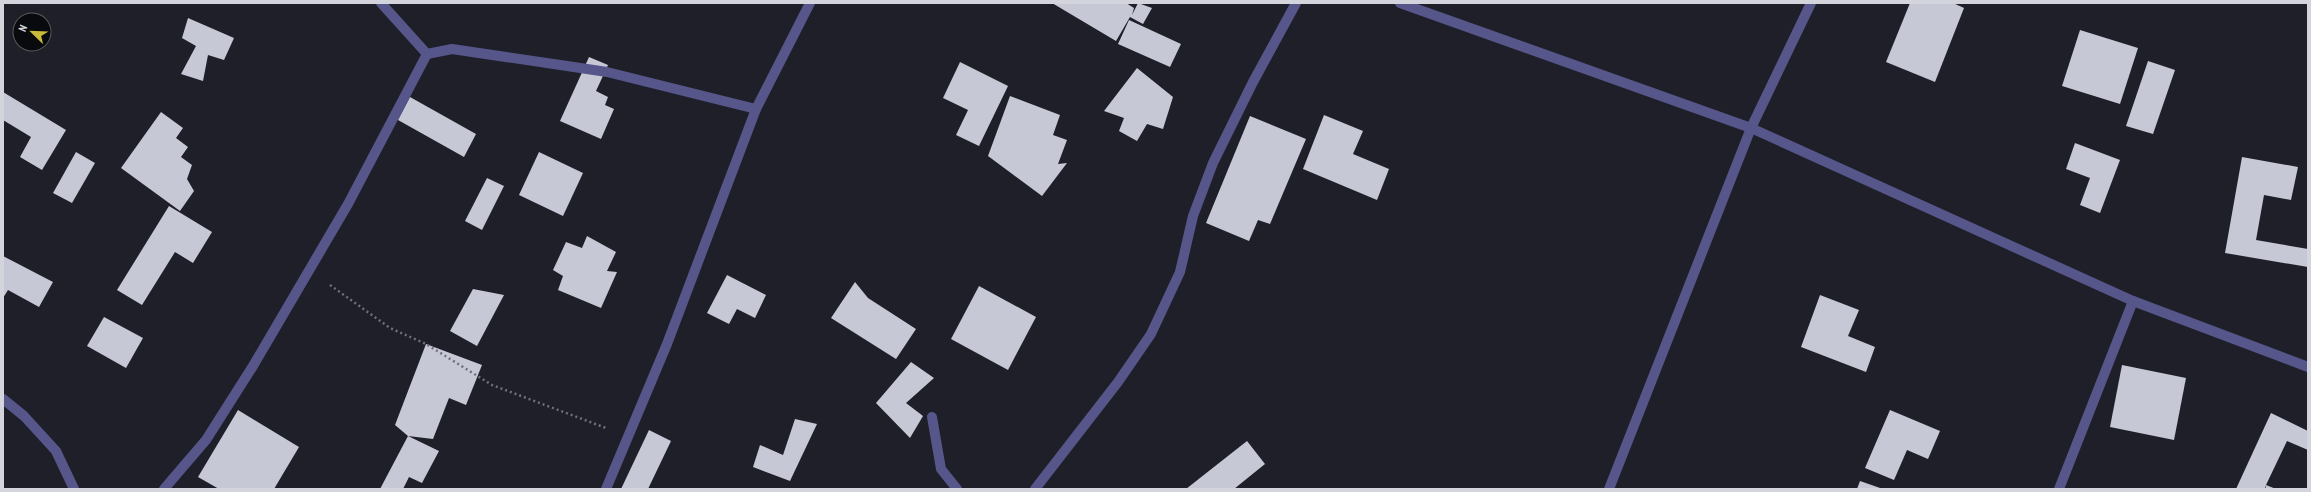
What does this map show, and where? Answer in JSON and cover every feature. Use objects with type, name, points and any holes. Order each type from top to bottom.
[{"type":"street","points":[[381,3],[427,54]]},
{"type":"street","points":[[606,489],[667,344],[756,109],[810,3]]},
{"type":"street","points":[[1035,489],[1118,382],[1151,334],[1180,272],[1194,216],[1213,163],[1253,82],[1296,3]]},
{"type":"street","points":[[1400,3],[1751,128],[2133,300],[2308,367]]},
{"type":"street","points":[[1609,489],[1751,128],[1812,3]]},
{"type":"street","points":[[427,54],[452,49],[607,72],[756,109]]},
{"type":"street","points":[[164,489],[206,440],[253,366],[308,269],[348,204],[427,54]]},
{"type":"street","points":[[2059,489],[2133,300]]},
{"type":"street","points":[[3,399],[24,416],[56,451],[74,489]]},
{"type":"street","points":[[932,417],[941,469],[958,489]]},
{"type":"path","points":[[308,269],[390,328],[426,344],[492,385],[628,437]]},
{"type":"building","points":[[1052,3],[1126,3],[1134,8],[1132,15],[1138,3],[1152,8],[1143,24],[1130,17],[1116,41]]},
{"type":"building","points":[[1910,3],[1953,3],[1964,8],[1935,82],[1886,62]]},
{"type":"building","points":[[188,18],[234,38],[224,60],[208,55],[203,81],[181,74],[196,46],[182,38]]},
{"type":"building","points":[[1129,20],[1181,44],[1170,67],[1118,44]]},
{"type":"building","points":[[2080,30],[2138,48],[2120,104],[2062,86]]},
{"type":"building","points":[[589,57],[608,65],[596,91],[608,97],[605,105],[614,109],[601,139],[560,121]]},
{"type":"building","points":[[2148,61],[2175,70],[2153,134],[2126,126]]},
{"type":"building","points":[[960,62],[1008,86],[979,146],[956,135],[968,110],[943,98]]},
{"type":"building","points":[[1137,68],[1173,97],[1163,129],[1147,124],[1137,141],[1119,131],[1124,118],[1104,111]]},
{"type":"building","points":[[3,92],[66,130],[42,170],[20,157],[31,137],[3,120]]},
{"type":"building","points":[[1010,96],[1060,115],[1053,135],[1067,140],[1058,164],[1067,163],[1042,196],[988,156]]},
{"type":"building","points":[[410,97],[476,134],[464,157],[398,120]]},
{"type":"building","points":[[161,112],[183,128],[176,138],[188,147],[181,157],[192,165],[187,179],[194,191],[180,211],[121,168]]},
{"type":"building","points":[[1324,115],[1363,131],[1353,154],[1389,169],[1377,200],[1303,169]]},
{"type":"building","points":[[1250,116],[1306,139],[1270,224],[1258,220],[1249,241],[1206,223]]},
{"type":"building","points":[[2075,143],[2120,160],[2100,213],[2080,205],[2090,178],[2066,169]]},
{"type":"building","points":[[76,152],[95,163],[72,203],[53,193]]},
{"type":"building","points":[[539,152],[583,173],[563,216],[519,195]]},
{"type":"building","points":[[2242,157],[2298,167],[2291,200],[2264,195],[2256,240],[2308,249],[2308,267],[2225,253]]},
{"type":"building","points":[[487,178],[504,186],[482,230],[465,221]]},
{"type":"building","points":[[169,206],[212,232],[193,263],[175,252],[142,305],[117,290]]},
{"type":"building","points":[[587,236],[616,252],[607,271],[617,272],[601,308],[558,290],[563,276],[553,270],[566,242],[582,248]]},
{"type":"building","points":[[3,256],[53,282],[39,307],[8,290],[3,298]]},
{"type":"building","points":[[727,275],[766,295],[755,318],[737,309],[729,324],[707,313]]},
{"type":"building","points":[[855,282],[868,298],[916,329],[896,359],[831,318]]},
{"type":"building","points":[[979,286],[1036,317],[1008,370],[951,339]]},
{"type":"building","points":[[473,289],[504,295],[477,346],[450,331]]},
{"type":"building","points":[[1820,295],[1859,310],[1848,336],[1875,347],[1866,372],[1801,347]]},
{"type":"building","points":[[104,317],[143,338],[126,368],[87,346]]},
{"type":"building","points":[[426,344],[482,365],[466,405],[449,398],[433,439],[408,436],[395,425]]},
{"type":"building","points":[[911,362],[934,378],[906,403],[923,416],[910,438],[876,403]]},
{"type":"building","points":[[2122,365],[2186,378],[2174,440],[2110,427]]},
{"type":"building","points":[[238,410],[299,447],[274,489],[219,489],[198,477]]},
{"type":"building","points":[[1890,410],[1940,431],[1928,459],[1907,450],[1894,480],[1865,468]]},
{"type":"building","points":[[2271,413],[2308,431],[2308,450],[2287,441],[2265,489],[2236,489]]},
{"type":"building","points":[[795,419],[817,424],[790,481],[753,467],[760,445],[783,455]]},
{"type":"building","points":[[649,430],[671,441],[648,489],[621,489]]},
{"type":"building","points":[[408,436],[439,451],[422,483],[409,477],[403,489],[380,489]]},
{"type":"building","points":[[1247,441],[1265,464],[1234,489],[1186,489]]},
{"type":"building","points":[[1860,481],[1883,489],[1857,489]]},
{"type":"building","points":[[2266,485],[2276,489],[2266,489]]}]
